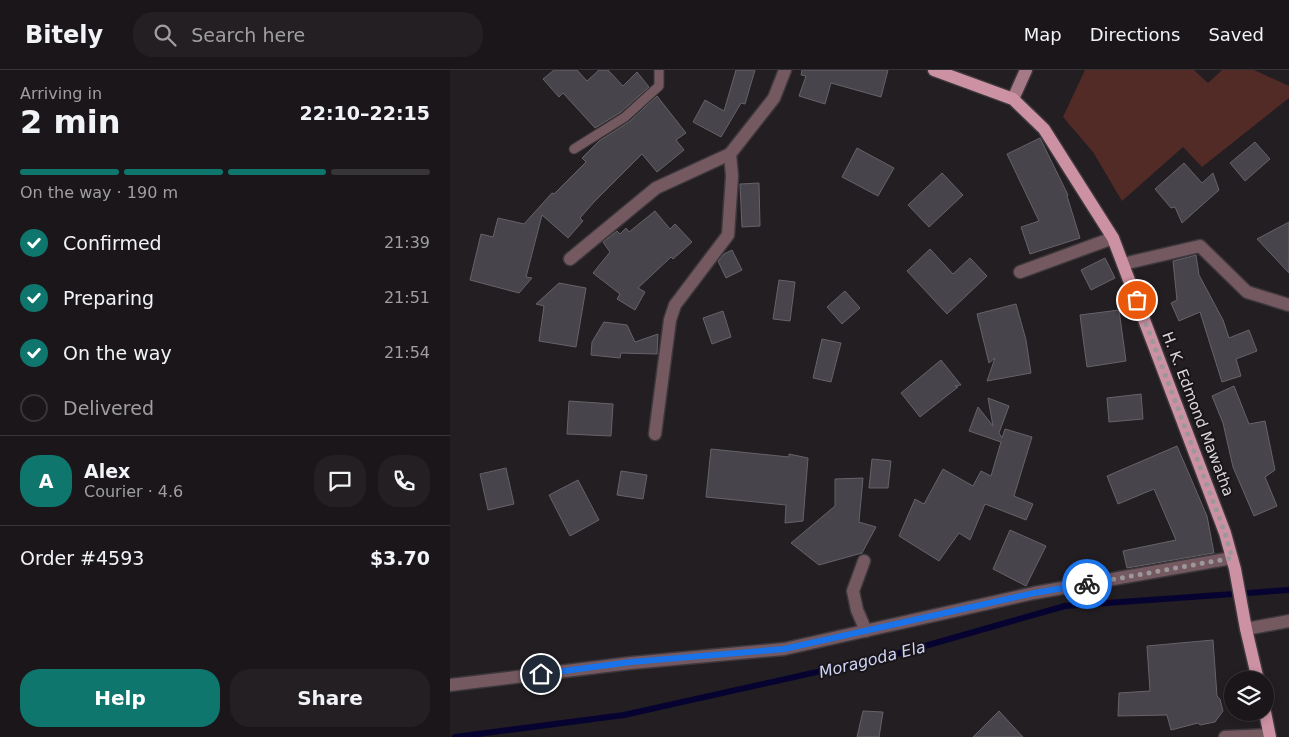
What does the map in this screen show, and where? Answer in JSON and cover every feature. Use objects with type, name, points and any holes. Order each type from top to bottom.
[{"type":"main road","name":"H. K. Edmond Mawatha","points":[[934,70],[1013,99],[1044,129],[1113,238],[1225,533],[1234,563],[1256,671]]},
{"type":"main road","points":[[1013,99],[1026,70]]},
{"type":"main road","points":[[1267,721],[1270,736]]},
{"type":"street","points":[[570,259],[656,188],[730,154],[774,98],[785,70]]},
{"type":"street","points":[[655,434],[670,320],[675,305],[728,235],[732,176],[730,154]]},
{"type":"street","points":[[1020,272],[1113,238]]},
{"type":"street","points":[[1123,264],[1200,246],[1247,292],[1289,305]]},
{"type":"street","points":[[864,561],[853,591],[857,610],[866,631]]},
{"type":"street","points":[[450,686],[631,662],[784,649],[1034,593],[1234,563]]},
{"type":"street","points":[[1245,623],[1289,621]]},
{"type":"street","points":[[1225,737],[1270,736]]},
{"type":"lane","points":[[574,149],[626,117],[659,86],[659,70]]},
{"type":"shaded area","points":[[1085,70],[1194,70],[1208,83],[1222,70],[1254,70],[1289,86],[1289,98],[1202,167],[1183,147],[1122,201],[1093,152],[1063,117]]},
{"type":"building","points":[[554,70],[577,70],[587,81],[599,70],[608,70],[623,86],[637,72],[649,87],[621,112],[595,128],[563,93],[559,97],[543,79]]},
{"type":"building","points":[[736,70],[755,70],[745,104],[741,103],[721,137],[693,122],[705,100],[724,111]]},
{"type":"building","points":[[802,70],[888,70],[881,97],[831,83],[825,104],[799,96],[806,76],[801,75]]},
{"type":"building","points":[[657,96],[686,133],[676,140],[684,150],[657,172],[642,154],[594,202],[580,218],[583,221],[568,238],[542,215],[526,277],[532,278],[519,293],[470,280],[481,234],[493,237],[498,218],[524,224],[552,193],[554,194],[586,162],[582,158],[599,141],[629,122]]},
{"type":"building","points":[[1040,138],[1068,195],[1080,238],[1030,254],[1021,227],[1039,221],[1007,154]]},
{"type":"building","points":[[1255,142],[1270,159],[1245,181],[1230,163]]},
{"type":"building","points":[[857,148],[894,168],[878,196],[842,177]]},
{"type":"building","points":[[1184,163],[1202,183],[1213,173],[1219,190],[1182,223],[1175,207],[1171,208],[1155,189]]},
{"type":"building","points":[[942,173],[963,195],[929,227],[908,205]]},
{"type":"building","points":[[759,183],[760,226],[742,227],[740,184]]},
{"type":"building","points":[[655,211],[670,229],[675,224],[692,242],[673,259],[671,257],[638,288],[645,292],[635,310],[617,299],[620,294],[593,273],[610,252],[603,242],[617,231],[620,234],[626,228],[629,232]]},
{"type":"building","points":[[1289,222],[1289,273],[1257,239]]},
{"type":"building","points":[[930,249],[953,274],[970,258],[987,276],[947,314],[907,271]]},
{"type":"building","points":[[732,250],[742,270],[726,278],[718,261],[724,254]]},
{"type":"building","points":[[1196,255],[1199,275],[1223,320],[1229,338],[1249,330],[1257,351],[1236,359],[1241,376],[1222,382],[1200,312],[1179,321],[1171,303],[1177,300],[1173,261]]},
{"type":"building","points":[[1105,258],[1115,278],[1091,290],[1081,270]]},
{"type":"building","points":[[779,280],[795,282],[790,321],[773,319]]},
{"type":"building","points":[[559,283],[586,288],[576,347],[539,341],[544,306],[536,304]]},
{"type":"building","points":[[845,291],[860,308],[842,324],[827,307]]},
{"type":"building","points":[[1016,304],[1026,340],[1031,373],[987,381],[995,358],[989,363],[977,314]]},
{"type":"building","points":[[1119,310],[1126,361],[1087,367],[1080,315]]},
{"type":"building","points":[[723,311],[731,337],[712,344],[703,318]]},
{"type":"building","points":[[604,322],[627,325],[635,342],[658,334],[657,354],[621,353],[620,358],[591,355],[592,342]]},
{"type":"building","points":[[822,339],[841,343],[831,382],[813,378]]},
{"type":"building","points":[[941,360],[961,385],[955,386],[958,387],[920,417],[901,393]]},
{"type":"building","points":[[1234,386],[1249,424],[1265,421],[1275,470],[1265,477],[1277,506],[1254,516],[1233,467],[1223,423],[1212,396]]},
{"type":"building","points":[[1141,394],[1143,419],[1109,422],[1107,398]]},
{"type":"building","points":[[988,398],[1009,406],[999,433],[1002,438],[1005,429],[1032,437],[1014,496],[1033,504],[1026,520],[985,504],[970,540],[959,533],[939,561],[899,536],[915,499],[924,504],[943,469],[973,486],[981,471],[991,476],[1001,442],[969,431],[978,407],[993,426]]},
{"type":"building","points":[[569,401],[613,404],[611,436],[567,434]]},
{"type":"building","points":[[1177,446],[1207,516],[1214,553],[1127,568],[1123,551],[1176,540],[1154,489],[1118,504],[1107,476]]},
{"type":"building","points":[[711,449],[789,457],[789,454],[808,458],[803,521],[785,523],[786,505],[706,497]]},
{"type":"building","points":[[872,459],[891,461],[888,488],[869,488]]},
{"type":"building","points":[[506,468],[514,504],[488,510],[480,474]]},
{"type":"building","points":[[621,471],[647,475],[643,499],[617,495]]},
{"type":"building","points":[[863,478],[859,522],[876,527],[862,553],[819,565],[791,543],[835,506],[835,479]]},
{"type":"building","points":[[578,480],[599,520],[570,536],[549,495]]},
{"type":"building","points":[[1010,530],[1046,546],[1026,586],[993,569]]},
{"type":"building","points":[[1213,640],[1217,696],[1220,699],[1223,711],[1215,722],[1200,725],[1198,723],[1171,730],[1167,715],[1118,716],[1119,693],[1150,691],[1147,646]]},
{"type":"building","points":[[863,711],[883,712],[879,737],[857,737]]},
{"type":"building","points":[[999,711],[1023,737],[973,737]]},
{"type":"waterway","name":"Moragoda Ela","points":[[455,737],[624,715],[893,655],[1065,606],[1289,590]]},
{"type":"way so far","points":[[1087,584],[1232,558],[1225,533],[1137,300]]},
{"type":"route","points":[[541,674],[631,662],[784,649],[1034,593],[1087,584]]}]
